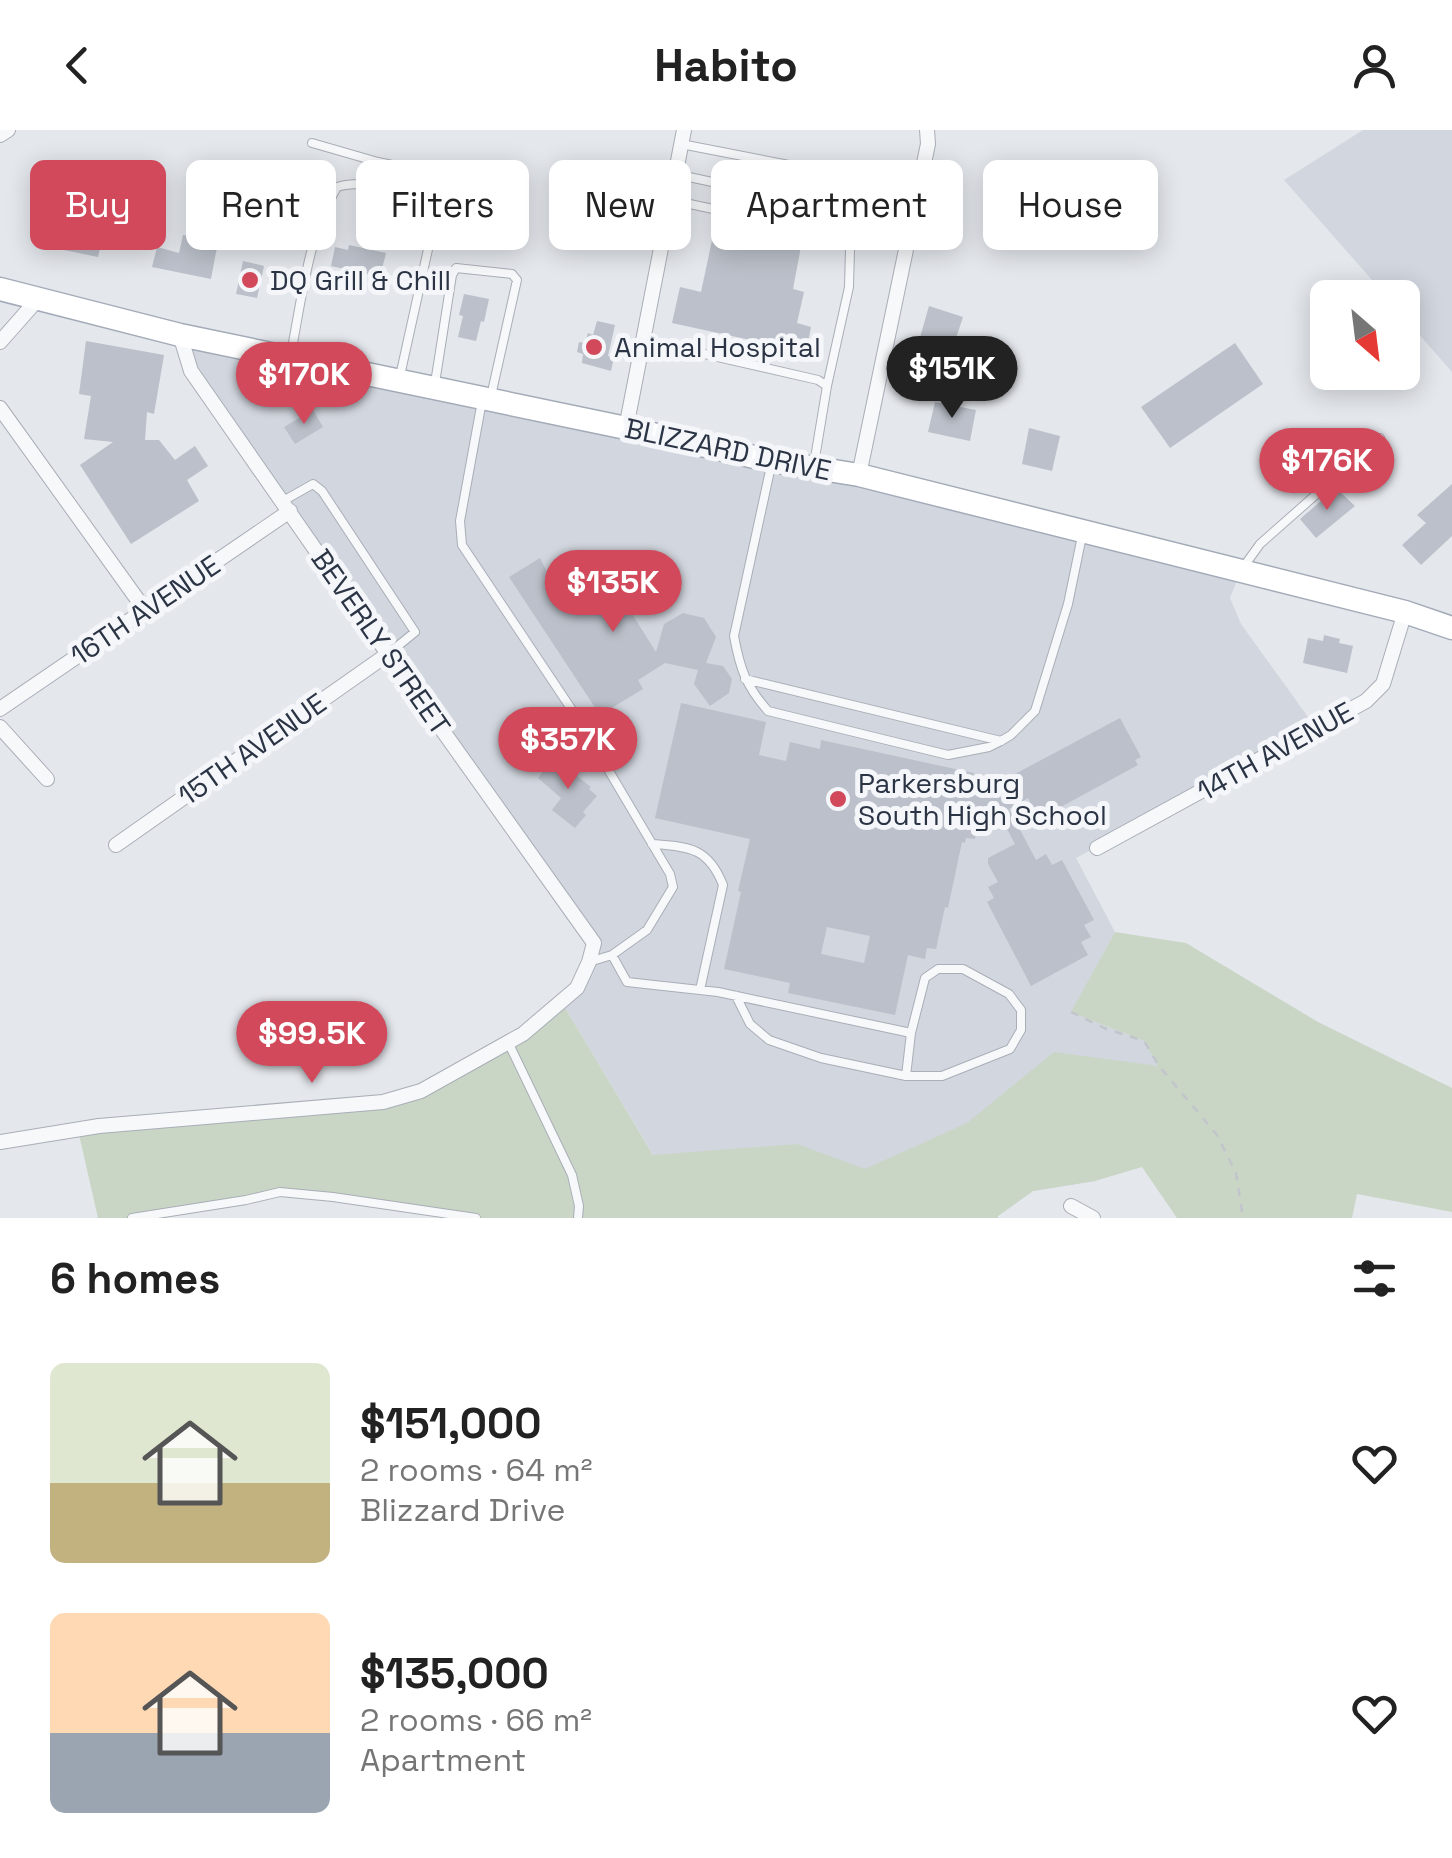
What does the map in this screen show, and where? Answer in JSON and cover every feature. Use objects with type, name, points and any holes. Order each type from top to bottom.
[{"type":"main road","name":"BLIZZARD DRIVE","points":[[0,289],[290,358],[772,462],[859,476],[1405,612],[1452,628]]},
{"type":"street","points":[[0,135],[8,130]]},
{"type":"street","points":[[859,476],[928,144],[927,130]]},
{"type":"street","points":[[626,428],[660,250]]},
{"type":"street","points":[[0,342],[38,299]]},
{"type":"street","name":"BEVERLY STREET","points":[[180,334],[192,371],[594,943],[590,962]]},
{"type":"street","points":[[0,408],[145,610]]},
{"type":"street","name":"16TH AVENUE","points":[[0,709],[287,506]]},
{"type":"street","name":"14TH AVENUE","points":[[1097,848],[1366,701],[1383,684],[1405,612]]},
{"type":"street","name":"15TH AVENUE","points":[[116,844],[388,654]]},
{"type":"street","points":[[0,728],[47,779]]},
{"type":"street","points":[[0,1142],[99,1126],[383,1102],[420,1092],[523,1034],[576,988],[590,962]]},
{"type":"street","points":[[1071,1206],[1093,1218]]},
{"type":"lane","points":[[682,137],[778,160]]},
{"type":"lane","points":[[312,142],[371,160]]},
{"type":"lane","points":[[290,358],[323,211],[337,187],[356,184]]},
{"type":"lane","points":[[400,381],[428,250]]},
{"type":"lane","points":[[813,468],[848,287],[850,250]]},
{"type":"lane","points":[[434,388],[456,268],[512,274],[517,280],[460,520],[462,544],[580,722],[670,874],[674,888],[647,930],[612,954],[590,962]]},
{"type":"lane","points":[[643,340],[818,380],[827,386]]},
{"type":"lane","points":[[1241,571],[1260,544],[1380,438]]},
{"type":"lane","points":[[772,462],[734,636],[749,689],[768,711],[948,755],[990,747],[1011,735],[1034,711],[1068,604],[1083,531]]},
{"type":"lane","points":[[287,506],[313,484],[317,485],[413,628],[414,636],[388,654]]},
{"type":"lane","points":[[745,679],[1000,741]]},
{"type":"lane","points":[[652,844],[687,847],[707,856],[723,885],[700,990]]},
{"type":"lane","points":[[612,954],[627,982],[736,996],[911,1033]]},
{"type":"lane","points":[[736,996],[750,1024],[769,1040],[822,1058],[906,1076],[942,1076],[1010,1048],[1021,1030],[1021,1010],[1009,994],[962,969],[938,969],[925,978],[911,1033],[906,1076]]},
{"type":"lane","points":[[508,1042],[572,1175],[578,1218]]},
{"type":"lane","points":[[132,1218],[280,1192],[476,1218]]},
{"type":"path","points":[[1072,1012],[1144,1041],[1159,1066],[1217,1135],[1236,1174],[1243,1218]]},
{"type":"shaded area","points":[[1363,130],[1452,130],[1452,372],[1420,335],[1420,280],[1372,280],[1284,180]]},
{"type":"shaded area","name":"Parkersburg South High School","points":[[180,335],[1241,571],[1230,598],[1241,624],[1316,728],[1076,858],[1115,932],[1072,1012],[1144,1041],[1159,1066],[1095,1181],[1033,1191],[995,1218],[691,1218],[561,1001],[577,988],[594,942],[191,371]]},
{"type":"green space","points":[[1115,932],[1186,943],[1318,1022],[1452,1088],[1452,1212],[1357,1194],[1352,1218],[1177,1218],[1142,1167],[1095,1181],[1033,1191],[998,1218],[476,1218],[280,1192],[132,1218],[98,1218],[78,1130],[421,1091],[523,1034],[561,1001],[653,1155],[797,1144],[865,1169],[967,1123],[1054,1052],[1158,1066],[1144,1041],[1071,1012]]},
{"type":"building","points":[[183,235],[186,250],[216,250],[211,279],[152,267],[156,250],[179,253]]},
{"type":"building","points":[[349,245],[356,250],[386,253],[380,277],[331,266],[336,247],[348,250]]},
{"type":"building","points":[[711,245],[711,250],[800,250],[793,289],[804,292],[797,323],[811,327],[806,352],[672,323],[680,287],[701,292]]},
{"type":"building","points":[[64,250],[100,250],[98,257]]},
{"type":"building","name":"DQ Grill & Chill","points":[[243,261],[264,266],[257,298],[236,294]]},
{"type":"building","points":[[464,294],[489,299],[476,341],[458,337]]},
{"type":"building","points":[[929,306],[963,317],[944,363],[921,357],[923,349],[917,348]]},
{"type":"building","name":"Animal Hospital","points":[[597,321],[615,325],[608,356],[614,357],[611,371],[582,363],[583,354],[577,352],[579,342],[585,343],[588,333],[593,335]]},
{"type":"building","points":[[86,341],[164,355],[154,414],[147,412],[145,440],[159,440],[175,460],[195,446],[208,466],[187,480],[199,501],[131,544],[80,465],[113,442],[84,439],[91,396],[79,394]]},
{"type":"building","points":[[1235,343],[1263,384],[1170,448],[1141,407]]},
{"type":"building","points":[[935,402],[976,410],[970,441],[928,432]]},
{"type":"building","points":[[313,410],[323,427],[295,444],[284,427]]},
{"type":"building","points":[[1029,428],[1060,436],[1052,471],[1022,464]]},
{"type":"building","points":[[1452,484],[1452,536],[1421,565],[1402,545],[1426,523],[1417,515]]},
{"type":"building","points":[[1336,488],[1355,506],[1316,538],[1300,519]]},
{"type":"building","points":[[596,557],[656,652],[664,624],[683,613],[704,618],[716,637],[706,663],[723,666],[732,679],[729,693],[710,706],[694,684],[698,670],[665,663],[638,680],[643,689],[600,715],[509,577],[540,558],[549,576],[567,564],[572,574]]},
{"type":"building","points":[[1324,635],[1353,646],[1347,673],[1303,663],[1308,638],[1323,641]]},
{"type":"building","name":"Parkersburg South High School","points":[[681,703],[766,722],[759,755],[786,761],[790,742],[820,749],[821,740],[974,773],[970,791],[1004,798],[1022,788],[1015,774],[1120,718],[1141,757],[1135,760],[1138,765],[1044,816],[1041,810],[1036,813],[1028,798],[1009,809],[1036,860],[1046,854],[1052,865],[1062,860],[1094,920],[1084,925],[1091,937],[1081,942],[1088,955],[1031,986],[987,902],[994,898],[988,887],[998,882],[988,858],[1015,844],[1000,816],[977,828],[975,839],[962,842],[936,949],[927,948],[925,959],[908,955],[895,1015],[788,993],[790,983],[724,969],[750,839],[655,818]],"holes":[[[827,927],[870,936],[864,963],[821,954]]]},
{"type":"building","points":[[554,758],[597,796],[575,828],[552,810],[561,798],[538,778]]},
{"type":"place","name":"DQ Grill & Chill","points":[[250,280]]},
{"type":"place","name":"Animal Hospital","points":[[594,347]]},
{"type":"place","name":"Parkersburg South High School","points":[[838,799]]}]
